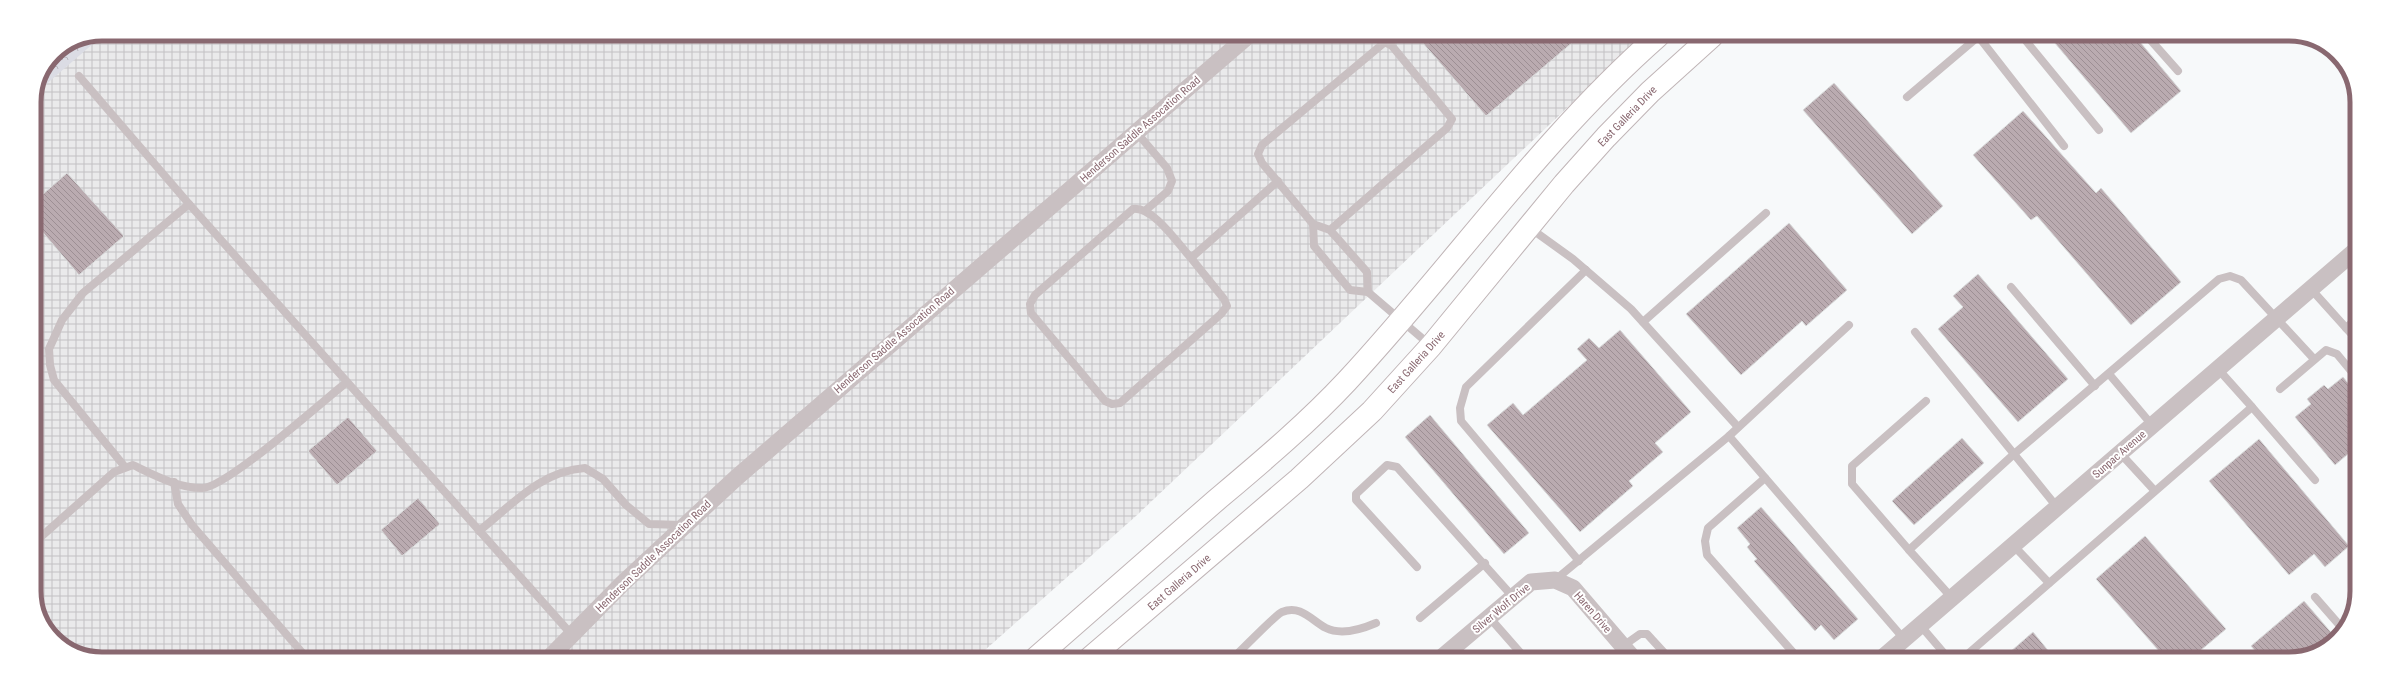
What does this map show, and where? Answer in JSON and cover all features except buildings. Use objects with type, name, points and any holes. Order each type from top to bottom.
[{"type":"main road","points":[[1043,652],[1290,435],[1345,383],[1402,321],[1562,128],[1652,41]]},
{"type":"main road","name":"East Galleria Drive","points":[[1097,652],[1337,445],[1372,411],[1431,346],[1528,227],[1606,137],[1650,92],[1706,41]]},
{"type":"street","name":"Henderson Saddle Assocation Road","points":[[555,652],[684,524],[884,348],[1137,133],[1242,41]]},
{"type":"street","name":"Sunpac Avenue","points":[[1890,652],[2350,255]]},
{"type":"street","name":"Silver Wolf Drive","points":[[1450,652],[1531,582],[1562,582]]},
{"type":"street","name":"Haren Drive","points":[[1562,582],[1628,652]]},
{"type":"lane","points":[[1907,97],[1972,41]]},
{"type":"lane","points":[[1982,41],[2064,146]]},
{"type":"lane","points":[[2026,41],[2099,130]]},
{"type":"lane","points":[[2151,41],[2178,71]]},
{"type":"lane","points":[[1330,230],[1446,128],[1452,119],[1392,46],[1385,42],[1262,145],[1258,154],[1262,163],[1313,224],[1330,230],[1367,272],[1368,292]]},
{"type":"lane","points":[[79,76],[189,204],[572,635]]},
{"type":"lane","points":[[1137,133],[1167,168],[1172,181],[1168,191],[1146,210]]},
{"type":"lane","points":[[1191,258],[1278,181]]},
{"type":"lane","points":[[125,467],[54,380],[50,365],[49,349],[62,320],[83,293],[189,204]]},
{"type":"lane","points":[[1140,208],[1150,212],[1191,258],[1224,298],[1227,306],[1221,314],[1120,403],[1112,404],[1105,401],[1031,313],[1030,304],[1035,295],[1133,209],[1140,208]]},
{"type":"lane","points":[[1643,322],[1766,213]]},
{"type":"lane","points":[[1313,224],[1314,246],[1350,290],[1368,292],[1431,346]]},
{"type":"lane","points":[[1528,227],[1586,270],[1643,322],[1738,427]]},
{"type":"lane","points":[[1579,560],[1461,421],[1460,408],[1466,387],[1586,270]]},
{"type":"lane","points":[[1909,550],[2014,454],[2219,279],[2230,276],[2241,280],[2314,359]]},
{"type":"lane","points":[[2011,288],[2095,386]]},
{"type":"lane","points":[[2311,289],[2350,332]]},
{"type":"lane","points":[[2346,328],[2350,324]]},
{"type":"lane","points":[[1562,582],[1579,560],[1729,436],[1849,325]]},
{"type":"lane","points":[[1915,332],[2057,507]]},
{"type":"lane","points":[[2280,389],[2326,350],[2331,350],[2337,354],[2350,370]]},
{"type":"lane","points":[[2218,369],[2315,480]]},
{"type":"lane","points":[[2109,374],[2152,425]]},
{"type":"lane","points":[[41,537],[114,472],[125,467],[133,465],[174,482],[204,489],[231,476],[347,382]]},
{"type":"lane","points":[[1926,400],[1852,466],[1852,484],[1952,598]]},
{"type":"lane","points":[[1970,652],[2154,490],[2252,407]]},
{"type":"lane","points":[[1729,436],[1904,639]]},
{"type":"lane","points":[[2120,453],[2154,490]]},
{"type":"lane","points":[[1417,567],[1356,500],[1356,494],[1387,465],[1397,467],[1514,597]]},
{"type":"lane","points":[[480,531],[541,480],[563,471],[586,468],[603,479],[626,505],[649,524],[684,524]]},
{"type":"lane","points":[[1764,478],[1708,528],[1704,541],[1707,555],[1793,652]]},
{"type":"lane","points":[[174,482],[178,504],[192,526],[302,652]]},
{"type":"lane","points":[[2014,545],[2049,583]]},
{"type":"lane","points":[[1420,618],[1485,563]]},
{"type":"lane","points":[[2315,597],[2340,625]]},
{"type":"lane","points":[[1239,652],[1281,612],[1294,610],[1306,614],[1326,628],[1341,631],[1360,630],[1376,623]]},
{"type":"lane","points":[[1489,617],[1520,652]]},
{"type":"lane","points":[[1920,626],[1943,652]]},
{"type":"lane","points":[[1628,652],[1640,634],[1647,634],[1664,652]]},
{"type":"shaded area","points":[[102,41],[1638,41],[1136,516],[983,652],[102,652],[86,650],[68,642],[51,625],[42,603],[41,595],[41,102],[42,90],[46,79],[51,68],[68,51],[90,42]]},
{"type":"green space","points":[[90,42],[96,42],[43,87],[51,68],[68,51]]}]
